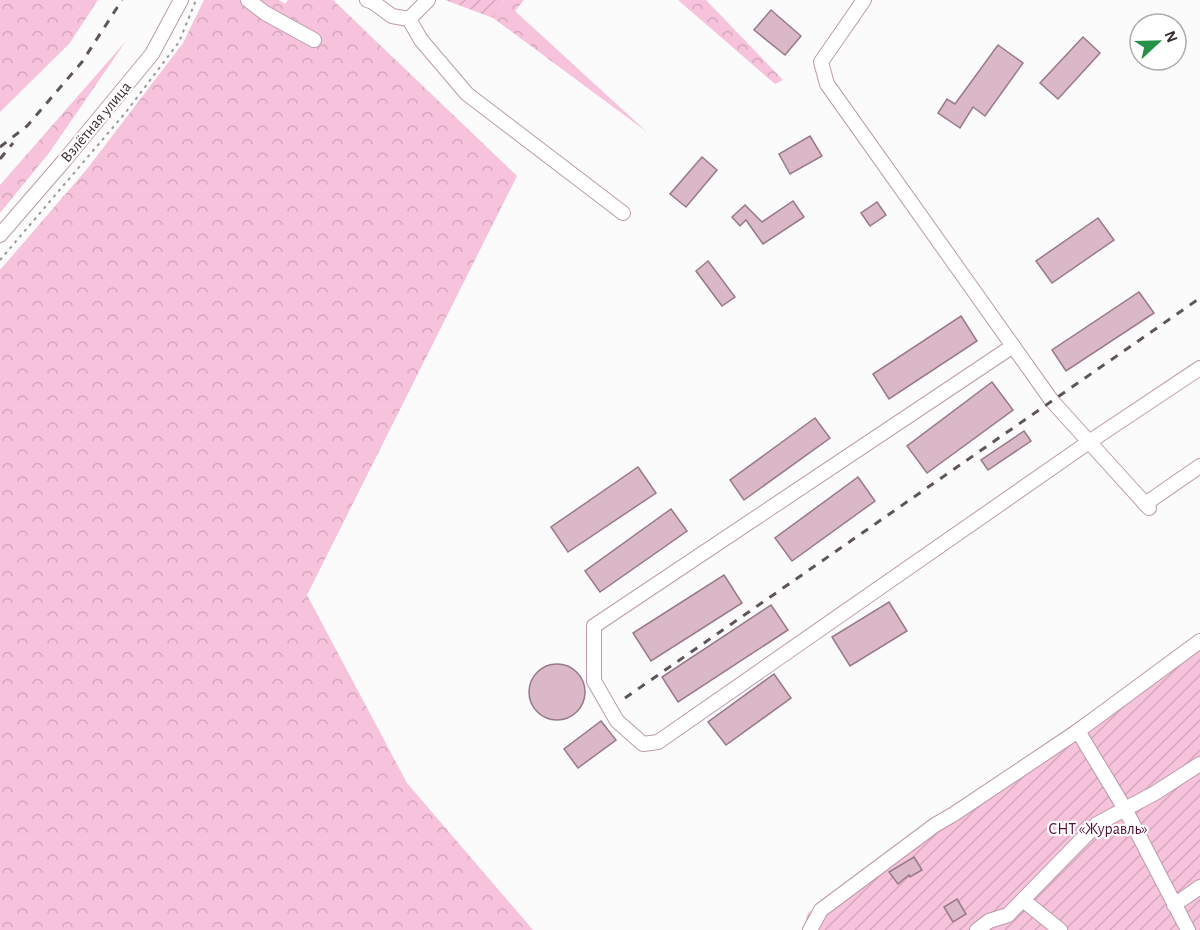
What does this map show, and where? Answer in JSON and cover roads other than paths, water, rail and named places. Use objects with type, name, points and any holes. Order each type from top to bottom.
[{"type":"street","name":"Взлётная улица","points":[[0,235],[152,54],[181,0]]},
{"type":"street","points":[[248,0],[265,13],[314,40]]},
{"type":"street","points":[[367,0],[392,16],[409,19]]},
{"type":"street","points":[[409,19],[428,0]]},
{"type":"street","points":[[864,0],[821,62],[827,84],[1052,401],[1147,506],[1200,466]]},
{"type":"street","points":[[409,19],[421,40],[467,94],[623,213]]},
{"type":"street","points":[[1013,346],[594,626],[594,681],[617,720],[643,744],[658,742],[1089,441],[1200,368]]},
{"type":"street","points":[[810,930],[821,910],[934,825],[1078,731],[1200,641]]},
{"type":"street","points":[[1078,731],[1125,809],[1188,930]]},
{"type":"street","points":[[977,930],[988,921],[1008,915],[1097,824],[1155,793],[1200,765]]},
{"type":"street","points":[[1174,905],[1200,887]]},
{"type":"street","points":[[1023,900],[1060,930]]},
{"type":"railway","points":[[0,147],[27,126],[82,62],[122,0]]},
{"type":"railway","points":[[0,159],[13,143]]},
{"type":"railway","points":[[625,698],[1200,298]]},
{"type":"park label","name":"СНТ «Журавль»","points":[[1098,829]]}]
